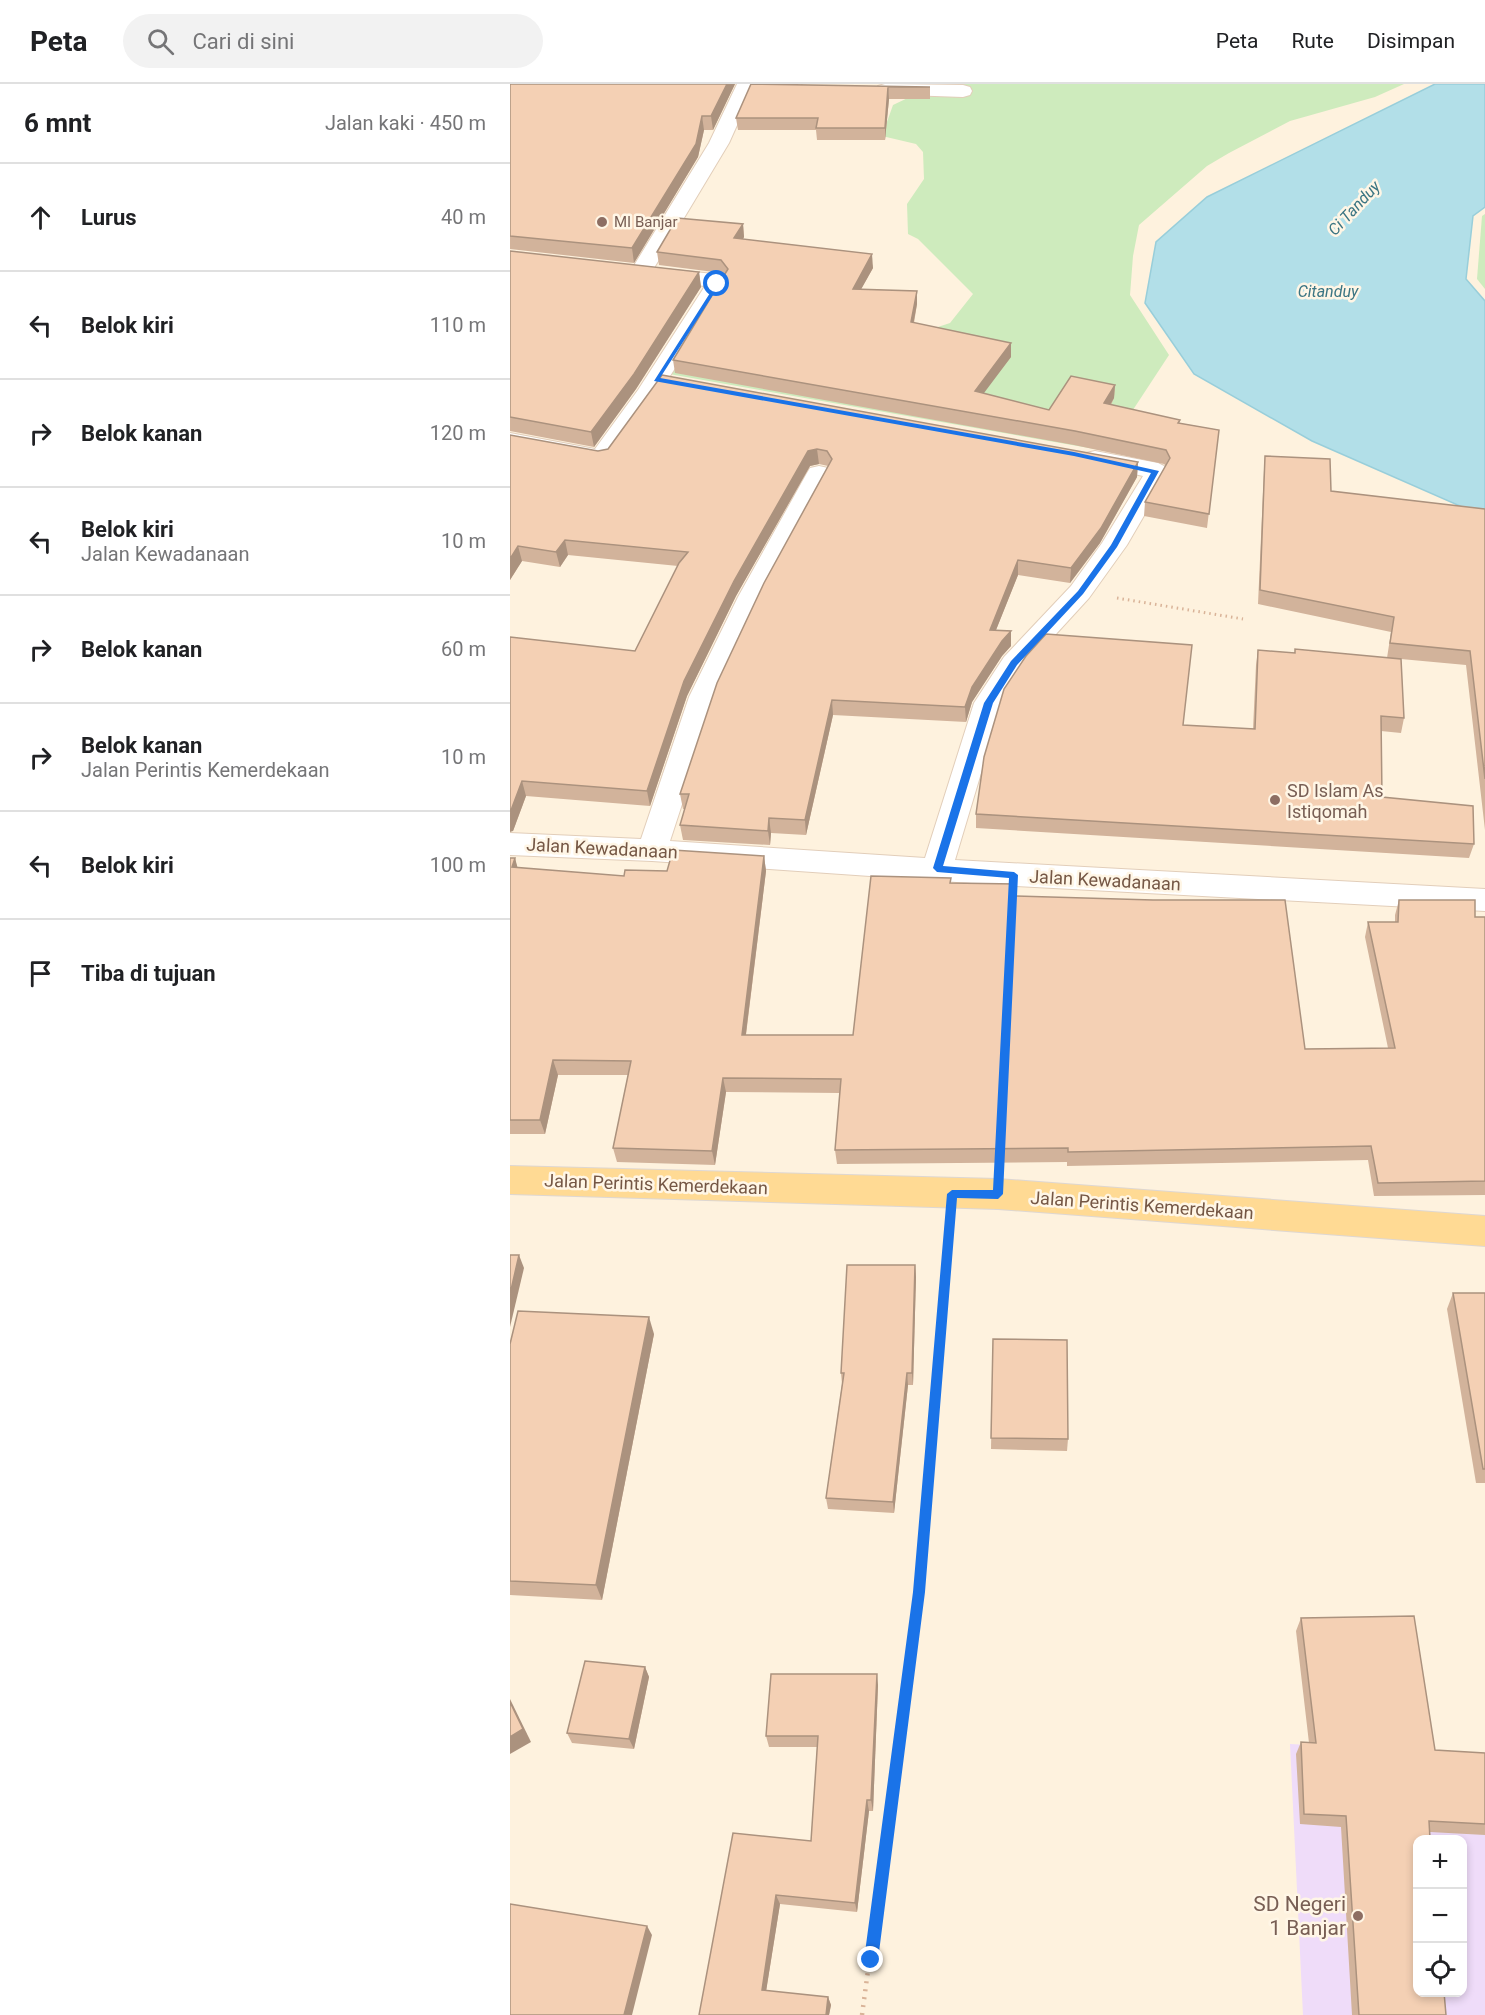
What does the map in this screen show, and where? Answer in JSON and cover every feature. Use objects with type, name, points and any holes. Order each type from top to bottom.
[{"type":"main road","name":"Jalan Perintis Kemerdekaan","points":[[510,1180],[998,1194],[1485,1231]]},
{"type":"street","points":[[641,272],[719,143],[737,86],[813,89]]},
{"type":"street","points":[[870,90],[963,91]]},
{"type":"street","points":[[510,440],[601,457],[668,381],[717,282],[617,270]]},
{"type":"street","points":[[937,868],[988,703],[1014,663],[1080,592],[1114,546],[1155,471],[1074,454]]},
{"type":"street","points":[[652,850],[703,697],[751,597],[819,473]]},
{"type":"street","name":"Jalan Kewadanaan","points":[[510,844],[652,850],[1014,875],[1485,900]]},
{"type":"path","points":[[1080,592],[1243,619]]},
{"type":"path","points":[[862,2015],[919,1592],[952,1194]]},
{"type":"shaded area","name":"SD Negeri 1 Banjar","points":[[1290,1744],[1485,1754],[1485,2015],[1303,2015]]},
{"type":"green space","points":[[937,84],[1404,84],[1375,97],[1290,121],[1229,153],[1207,166],[1139,225],[1133,256],[1130,295],[1169,355],[1106,451],[669,374],[701,329],[871,349],[950,323],[973,294],[918,239],[908,234],[907,204],[924,179],[923,152],[916,144],[882,136],[893,105]]},
{"type":"green space","points":[[1485,214],[1485,289],[1477,279],[1482,216]]},
{"type":"water","name":"Citanduy","points":[[1435,84],[1485,84],[1485,207],[1473,216],[1466,279],[1485,301],[1485,517],[1312,441],[1194,374],[1145,303],[1156,242],[1207,197]]},
{"type":"building","points":[[510,84],[727,84],[711,116],[702,116],[696,144],[632,248],[510,236]]},
{"type":"building","points":[[751,84],[930,87],[888,87],[885,128],[816,128],[818,118],[736,118]]},
{"type":"building","points":[[677,218],[743,224],[734,238],[872,254],[853,289],[917,291],[911,322],[1011,343],[975,391],[1049,410],[1071,376],[1115,385],[1104,403],[1180,420],[1178,423],[1219,430],[1209,514],[1145,502],[1170,458],[1166,450],[1075,431],[673,360],[728,269],[721,260],[657,252]]},
{"type":"building","points":[[510,251],[699,272],[634,374],[591,432],[510,417]]},
{"type":"building","points":[[662,375],[1138,462],[1101,528],[1071,568],[1018,560],[990,630],[1011,631],[972,687],[965,707],[832,700],[805,820],[769,818],[768,831],[680,825],[689,794],[680,794],[717,683],[764,583],[832,459],[827,451],[817,449],[808,451],[734,581],[684,681],[647,791],[522,781],[510,813],[510,637],[635,651],[679,563],[688,552],[565,540],[556,552],[518,546],[510,559],[510,435],[598,451],[608,449]]},
{"type":"building","points":[[1265,456],[1330,459],[1331,491],[1485,509],[1485,779],[1470,651],[1390,643],[1394,617],[1260,590]]},
{"type":"building","points":[[1046,634],[1192,645],[1183,725],[1255,729],[1258,650],[1295,653],[1295,649],[1401,659],[1404,718],[1381,716],[1382,797],[1473,806],[1474,844],[976,814],[984,757],[1004,689],[1026,656]]},
{"type":"building","points":[[673,850],[764,856],[742,1035],[853,1035],[871,876],[951,878],[950,883],[1016,884],[1015,896],[1153,900],[1285,900],[1305,1049],[1395,1048],[1368,922],[1398,922],[1399,900],[1475,900],[1475,917],[1485,917],[1485,1181],[1378,1183],[1371,1146],[1068,1152],[1068,1148],[835,1150],[841,1079],[723,1078],[712,1151],[613,1148],[631,1061],[553,1060],[540,1120],[510,1120],[510,858],[515,858],[512,867],[624,876],[625,870],[667,871]]},
{"type":"building","points":[[510,1255],[519,1255],[510,1294]]},
{"type":"building","points":[[847,1265],[915,1265],[912,1373],[907,1373],[893,1502],[826,1498],[844,1373],[841,1373]]},
{"type":"building","points":[[1453,1293],[1485,1293],[1485,1469],[1483,1469]]},
{"type":"building","points":[[518,1311],[649,1317],[596,1585],[510,1581],[510,1344]]},
{"type":"building","points":[[993,1339],[1067,1340],[1068,1439],[991,1438]]},
{"type":"building","points":[[1414,1616],[1435,1750],[1485,1753],[1485,1824],[1429,1821],[1430,1835],[1413,1835],[1413,1997],[1444,1997],[1446,2015],[1359,2015],[1346,1816],[1304,1814],[1301,1742],[1316,1743],[1301,1618]]},
{"type":"building","points":[[585,1661],[645,1667],[629,1739],[567,1733]]},
{"type":"building","points":[[771,1674],[877,1674],[871,1800],[867,1800],[855,1903],[776,1895],[762,1990],[828,1997],[826,2015],[699,2015],[733,1833],[811,1841],[818,1736],[766,1736]]},
{"type":"building","points":[[510,1702],[523,1729],[510,1737]]},
{"type":"building","points":[[510,1904],[647,1926],[624,2015],[510,2015]]},
{"type":"place","name":"MI Banjar","points":[[602,222]]},
{"type":"place","name":"SD Islam As Istiqomah","points":[[1275,800]]},
{"type":"place","name":"SD Negeri 1 Banjar","points":[[1358,1916]]},
{"type":"route","points":[[717,284],[656,379],[1074,454],[1155,471],[1155,476],[1114,546],[1080,592],[1014,663],[988,703],[937,868],[1014,875],[998,1194],[952,1194],[919,1592],[871,1960]]},
{"type":"water label","name":"Ci Tanduy","points":[[1354,208]]}]
